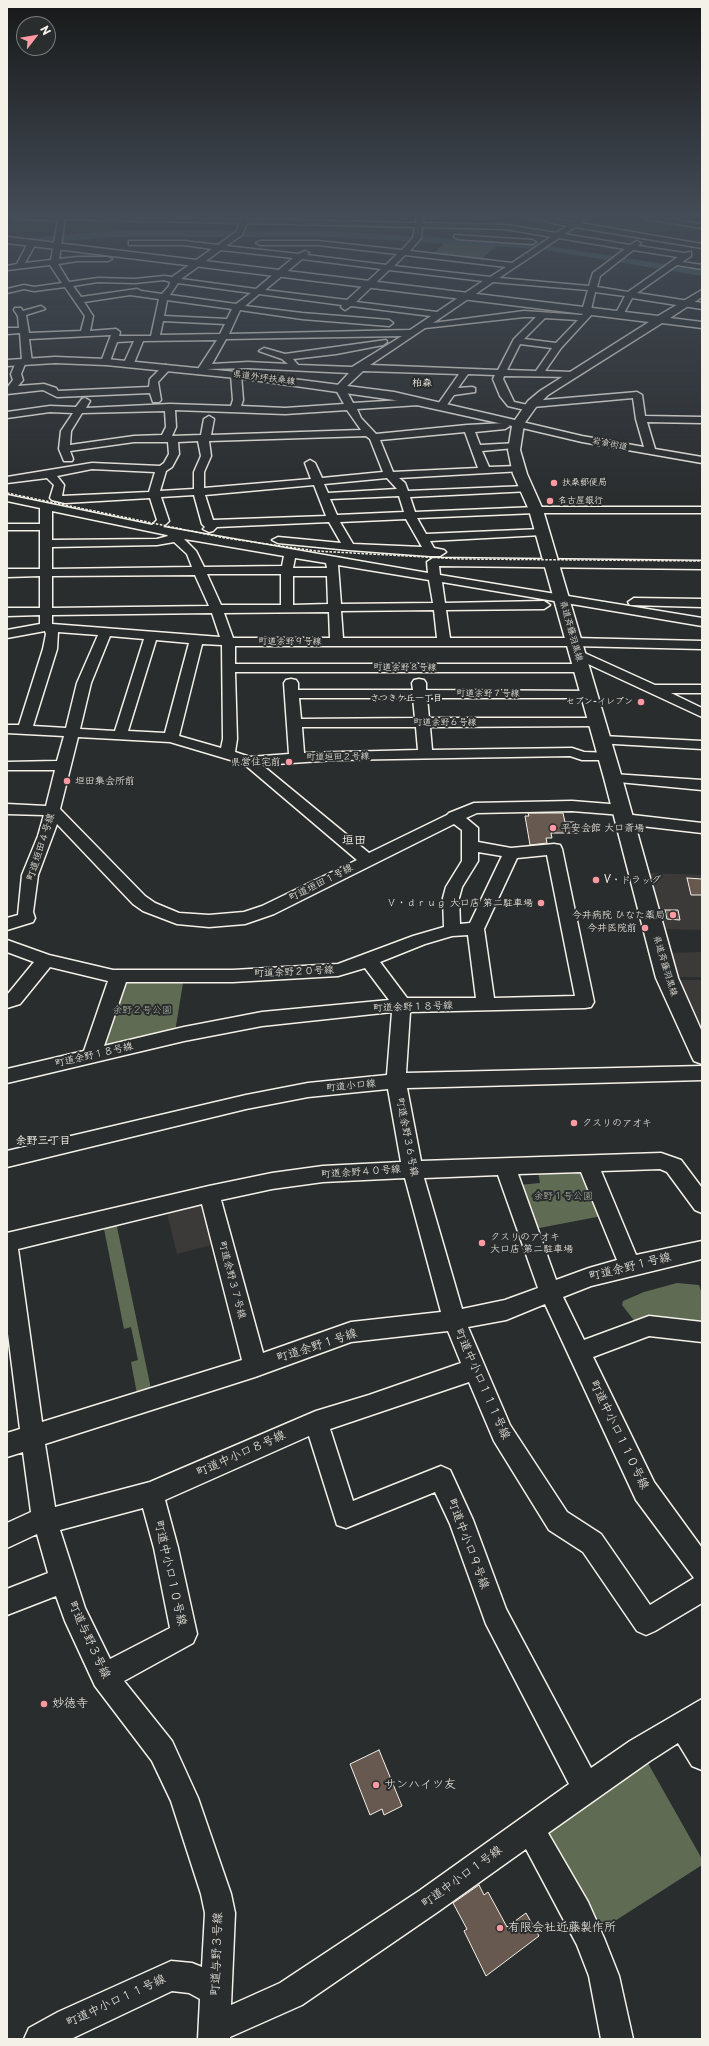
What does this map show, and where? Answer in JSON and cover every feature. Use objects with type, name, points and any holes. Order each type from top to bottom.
[{"type":"main road","points":[[583,312],[619,315],[702,325]]},
{"type":"main road","name":"県道斉藤羽黒線","points":[[669,312],[544,393],[531,406],[518,424],[514,445],[518,469],[536,510],[563,602],[668,978],[684,1020],[702,1055]]},
{"type":"main road","name":"県道外坪扶桑線","points":[[7,363],[24,362],[108,365],[129,363],[166,368],[203,369],[236,375],[340,388],[419,402],[518,424]]},
{"type":"street","points":[[9,390],[18,380],[16,374],[24,362],[25,333],[20,312]]},
{"type":"street","points":[[85,333],[89,316],[87,312]]},
{"type":"street","points":[[155,338],[161,312]]},
{"type":"street","points":[[203,369],[216,350],[235,312]]},
{"type":"street","points":[[276,312],[331,319],[401,324],[414,331]]},
{"type":"street","points":[[330,334],[329,323],[331,319],[339,312]]},
{"type":"street","points":[[421,312],[440,315]]},
{"type":"street","points":[[430,552],[410,515],[401,485],[389,475],[371,435],[357,419],[340,388],[358,369],[444,312]]},
{"type":"street","points":[[114,339],[414,331],[495,317],[524,314],[587,313]]},
{"type":"street","points":[[539,374],[559,345],[587,313]]},
{"type":"street","points":[[544,314],[517,341],[498,378],[505,396],[511,404],[531,406],[637,395],[641,419],[650,448],[688,447]]},
{"type":"street","points":[[160,318],[230,322]]},
{"type":"street","points":[[7,331],[25,333],[116,332],[108,365]]},
{"type":"street","points":[[262,336],[263,356]]},
{"type":"street","points":[[129,363],[139,339]]},
{"type":"street","points":[[248,364],[263,356],[285,357],[336,352],[379,342],[401,341]]},
{"type":"street","points":[[517,341],[574,345]]},
{"type":"street","points":[[285,357],[298,367]]},
{"type":"street","points":[[203,369],[248,364],[298,367],[572,375]]},
{"type":"street","points":[[290,381],[294,377],[298,367]]},
{"type":"street","points":[[156,408],[154,381],[166,368]]},
{"type":"street","points":[[441,407],[466,372]]},
{"type":"street","points":[[236,375],[236,404]]},
{"type":"street","points":[[9,390],[44,387],[53,390],[54,393],[57,394],[92,389],[155,390]]},
{"type":"street","points":[[72,469],[64,449],[66,431],[92,389]]},
{"type":"street","points":[[452,392],[472,390]]},
{"type":"street","points":[[236,404],[249,399]]},
{"type":"street","points":[[7,410],[80,409],[96,411],[170,407],[185,404],[236,404],[267,410],[285,411],[419,402]]},
{"type":"street","points":[[163,519],[157,506],[154,494],[162,469],[168,465],[174,454],[170,439],[170,407]]},
{"type":"street","points":[[7,415],[32,410]]},
{"type":"street","points":[[267,410],[275,437]]},
{"type":"street","points":[[208,526],[205,509],[199,492],[199,472],[206,456],[204,440],[209,419]]},
{"type":"street","points":[[641,419],[702,420]]},
{"type":"street","name":"岩倉街道","points":[[518,424],[650,448],[702,460]]},
{"type":"street","points":[[64,449],[93,445],[135,434],[170,439],[204,440],[371,435],[505,426]]},
{"type":"street","points":[[157,427],[171,427]]},
{"type":"street","points":[[467,428],[469,429],[485,471]]},
{"type":"street","points":[[288,437],[292,443],[300,443]]},
{"type":"street","points":[[92,466],[94,452],[93,445]]},
{"type":"street","points":[[476,448],[514,445]]},
{"type":"street","points":[[7,480],[92,466],[134,462],[162,469]]},
{"type":"street","points":[[310,463],[325,496],[333,519],[349,547]]},
{"type":"street","points":[[50,474],[59,485],[56,498],[65,500],[199,492],[318,482],[430,470],[485,471],[518,469]]},
{"type":"street","points":[[325,496],[526,489]]},
{"type":"street","points":[[7,498],[154,529],[174,536],[289,553],[332,566],[434,577],[563,602],[702,622]]},
{"type":"street","points":[[24,731],[50,649],[52,634],[45,611],[46,506]]},
{"type":"street","points":[[245,508],[249,522]]},
{"type":"street","points":[[208,526],[249,522],[536,510],[702,510]]},
{"type":"street","points":[[163,519],[208,526],[267,538],[349,547],[702,565]]},
{"type":"street","points":[[154,529],[163,519]]},
{"type":"street","points":[[7,527],[45,527]]},
{"type":"street","points":[[423,538],[542,532]]},
{"type":"street","points":[[45,544],[156,542],[174,536]]},
{"type":"street","points":[[174,536],[192,553],[224,627],[228,642],[230,739],[227,754]]},
{"type":"street","points":[[287,608],[287,571],[289,553]]},
{"type":"street","points":[[444,636],[434,577],[434,562],[550,558]]},
{"type":"street","points":[[7,573],[287,571],[332,566]]},
{"type":"street","points":[[332,566],[337,642]]},
{"type":"street","points":[[7,612],[440,606],[563,602]]},
{"type":"street","points":[[632,611],[632,602],[702,603]]},
{"type":"street","name":"町道余野９号線","points":[[7,634],[49,628],[228,642],[416,642],[444,636],[578,655]]},
{"type":"street","name":"町道垣田４号線","points":[[7,924],[27,918],[26,912],[30,875],[46,836],[84,683],[105,633]]},
{"type":"street","points":[[120,736],[151,636]]},
{"type":"street","points":[[171,738],[196,640]]},
{"type":"street","points":[[416,642],[425,754]]},
{"type":"street","points":[[578,655],[702,645]]},
{"type":"street","points":[[578,655],[702,713]]},
{"type":"street","name":"町道余野８号線","points":[[229,668],[418,668],[578,655]]},
{"type":"street","points":[[290,668],[297,758]]},
{"type":"street","points":[[651,689],[702,690]]},
{"type":"street","name":"町道余野７号線","points":[[292,694],[589,694]]},
{"type":"street","name":"町道余野６号線","points":[[294,723],[597,722]]},
{"type":"street","name":"町道垣田２号線","points":[[7,729],[71,734],[171,738],[249,761],[297,758],[419,756],[425,754],[572,752],[582,756],[605,748],[702,745]]},
{"type":"street","points":[[249,761],[367,860]]},
{"type":"street","points":[[7,766],[63,765]]},
{"type":"street","points":[[613,778],[702,785]]},
{"type":"street","name":"町道垣田１号線","points":[[53,811],[139,900],[162,913],[192,921],[228,920],[256,915],[279,905],[470,809],[483,807],[572,806],[702,828]]},
{"type":"street","points":[[7,809],[53,811]]},
{"type":"street","points":[[452,930],[452,898],[454,887],[470,861],[470,828],[454,816]]},
{"type":"street","name":"町道余野１８号線","points":[[7,1076],[184,1034],[262,1019],[402,1005],[486,1005],[585,1002],[554,849],[511,853],[470,846]]},
{"type":"street","points":[[486,1005],[476,929],[511,853]]},
{"type":"street","name":"町道余野２０号線","points":[[7,946],[46,960],[118,976],[233,976],[338,970],[369,960],[419,940],[452,930],[476,929]]},
{"type":"street","points":[[7,1002],[14,999],[46,960]]},
{"type":"street","points":[[369,960],[402,1005]]},
{"type":"street","points":[[91,1056],[118,976]]},
{"type":"street","name":"町道余野３６号線","points":[[402,1005],[396,1081],[412,1169],[454,1320]]},
{"type":"street","name":"町道小口線","points":[[7,1159],[246,1102],[308,1090],[396,1081],[702,1073]]},
{"type":"street","name":"町道余野４０号線","points":[[7,1243],[209,1194],[272,1181],[323,1174],[412,1169],[661,1161],[674,1166],[702,1204]]},
{"type":"street","points":[[588,1164],[630,1266]]},
{"type":"street","name":"町道中小口１１０号線","points":[[505,1167],[550,1292],[646,1491],[702,1569]]},
{"type":"street","name":"町道余野３７号線","points":[[209,1194],[255,1366]]},
{"type":"street","name":"町道与野３号線","points":[[7,1243],[13,1334],[33,1438],[45,1520],[63,1580],[74,1612],[104,1677],[162,1751],[184,1798],[220,1913],[214,2034]]},
{"type":"street","name":"町道余野１号線","points":[[7,1445],[33,1438],[255,1366],[352,1332],[454,1320],[506,1310],[589,1277],[702,1250]]},
{"type":"street","name":"町道中小口１１１号線","points":[[454,1320],[502,1433],[558,1521],[592,1543],[646,1622],[702,1588]]},
{"type":"street","points":[[579,1352],[648,1326],[696,1330],[702,1332]]},
{"type":"street","name":"町道中小口８号線","points":[[7,1536],[36,1522],[56,1519],[127,1499],[151,1494],[237,1455],[316,1422],[369,1406],[475,1369]]},
{"type":"street","name":"町道中小口９号線","points":[[316,1422],[346,1516],[442,1478],[461,1520],[495,1615],[506,1639],[587,1789]]},
{"type":"street","name":"町道中小口１０号線","points":[[104,1677],[184,1634],[166,1548],[151,1494]]},
{"type":"street","points":[[7,1602],[63,1580]]},
{"type":"street","points":[[693,1719],[702,1756]]},
{"type":"street","name":"町道中小口１号線","points":[[214,2034],[290,1994],[429,1901],[640,1751],[693,1719]]},
{"type":"street","points":[[530,1828],[577,1913],[589,1938],[604,1976],[617,2039]]},
{"type":"street","name":"町道中小口１１号線","points":[[40,2039],[69,2023],[171,1976],[192,1978],[216,1991]]},
{"type":"shaded area","points":[[647,873],[702,875],[702,930],[663,929]]},
{"type":"shaded area","points":[[702,952],[702,977],[678,977],[670,953]]},
{"type":"shaded area","points":[[680,980],[702,980],[702,1030],[695,1015]]},
{"type":"shaded area","points":[[204,1203],[215,1244],[177,1254],[166,1209]]},
{"type":"green space","name":"余野２号公園","points":[[127,982],[183,983],[175,1032],[103,1048],[100,1045],[120,984]]},
{"type":"green space","name":"余野１号公園","points":[[578,1169],[585,1173],[602,1216],[534,1229],[519,1185],[540,1183],[538,1171]]},
{"type":"green space","points":[[123,1220],[117,1227],[151,1389],[137,1394],[131,1362],[138,1360],[131,1327],[124,1329],[104,1229],[99,1226]]},
{"type":"green space","points":[[677,1283],[699,1285],[702,1294],[702,1325],[636,1323],[622,1305],[623,1301],[644,1292]]},
{"type":"green space","points":[[645,1758],[702,1859],[702,1865],[593,1935],[538,1834]]},
{"type":"building","name":"平安会館 大口斎場","points":[[528,813],[563,813],[565,822],[577,822],[580,833],[551,833],[552,838],[546,838],[547,843],[530,845],[525,816],[529,816]]},
{"type":"building","points":[[687,878],[702,879],[702,895],[691,895]]},
{"type":"building","name":"今井病院 ひなた薬局","points":[[665,910],[678,910],[680,920],[667,919]]},
{"type":"building","name":"サンハイツ友","points":[[379,1750],[402,1806],[384,1815],[382,1809],[370,1815],[350,1764]]},
{"type":"building","name":"有限会社近藤製作所","points":[[479,1885],[484,1895],[488,1892],[507,1927],[526,1913],[539,1936],[486,1976],[464,1931],[467,1929],[453,1903]]},
{"type":"railway","points":[[7,493],[225,538],[316,551],[461,559],[702,561]]},
{"type":"place","name":"扶桑郵便局","points":[[554,483]]},
{"type":"place","name":"名古屋銀行","points":[[550,501]]},
{"type":"place","name":"セブン-イレブン","points":[[641,702]]},
{"type":"place","name":"県営住宅前","points":[[289,762]]},
{"type":"place","name":"垣田集会所前","points":[[67,781]]},
{"type":"place","name":"平安会館 大口斎場","points":[[553,828]]},
{"type":"place","name":"V・ドラッグ","points":[[596,880]]},
{"type":"place","name":"Ｖ・ｄｒｕｇ 大口店 第二駐車場","points":[[541,903]]},
{"type":"place","name":"今井病院 ひなた薬局","points":[[673,915]]},
{"type":"place","name":"今井医院前","points":[[645,928]]},
{"type":"place","name":"クスリのアオキ","points":[[574,1123]]},
{"type":"place","name":"クスリのアオキ 大口店 第二駐車場","points":[[482,1243]]},
{"type":"place","name":"妙徳寺","points":[[44,1704]]},
{"type":"place","name":"サンハイツ友","points":[[376,1785]]},
{"type":"place","name":"有限会社近藤製作所","points":[[500,1928]]},
{"type":"district","name":"柏森","points":[[422,383]]},
{"type":"district","name":"さつきケ丘一丁目","points":[[406,699]]},
{"type":"district","name":"垣田","points":[[354,841]]},
{"type":"district","name":"余野三丁目","points":[[43,1141]]}]
